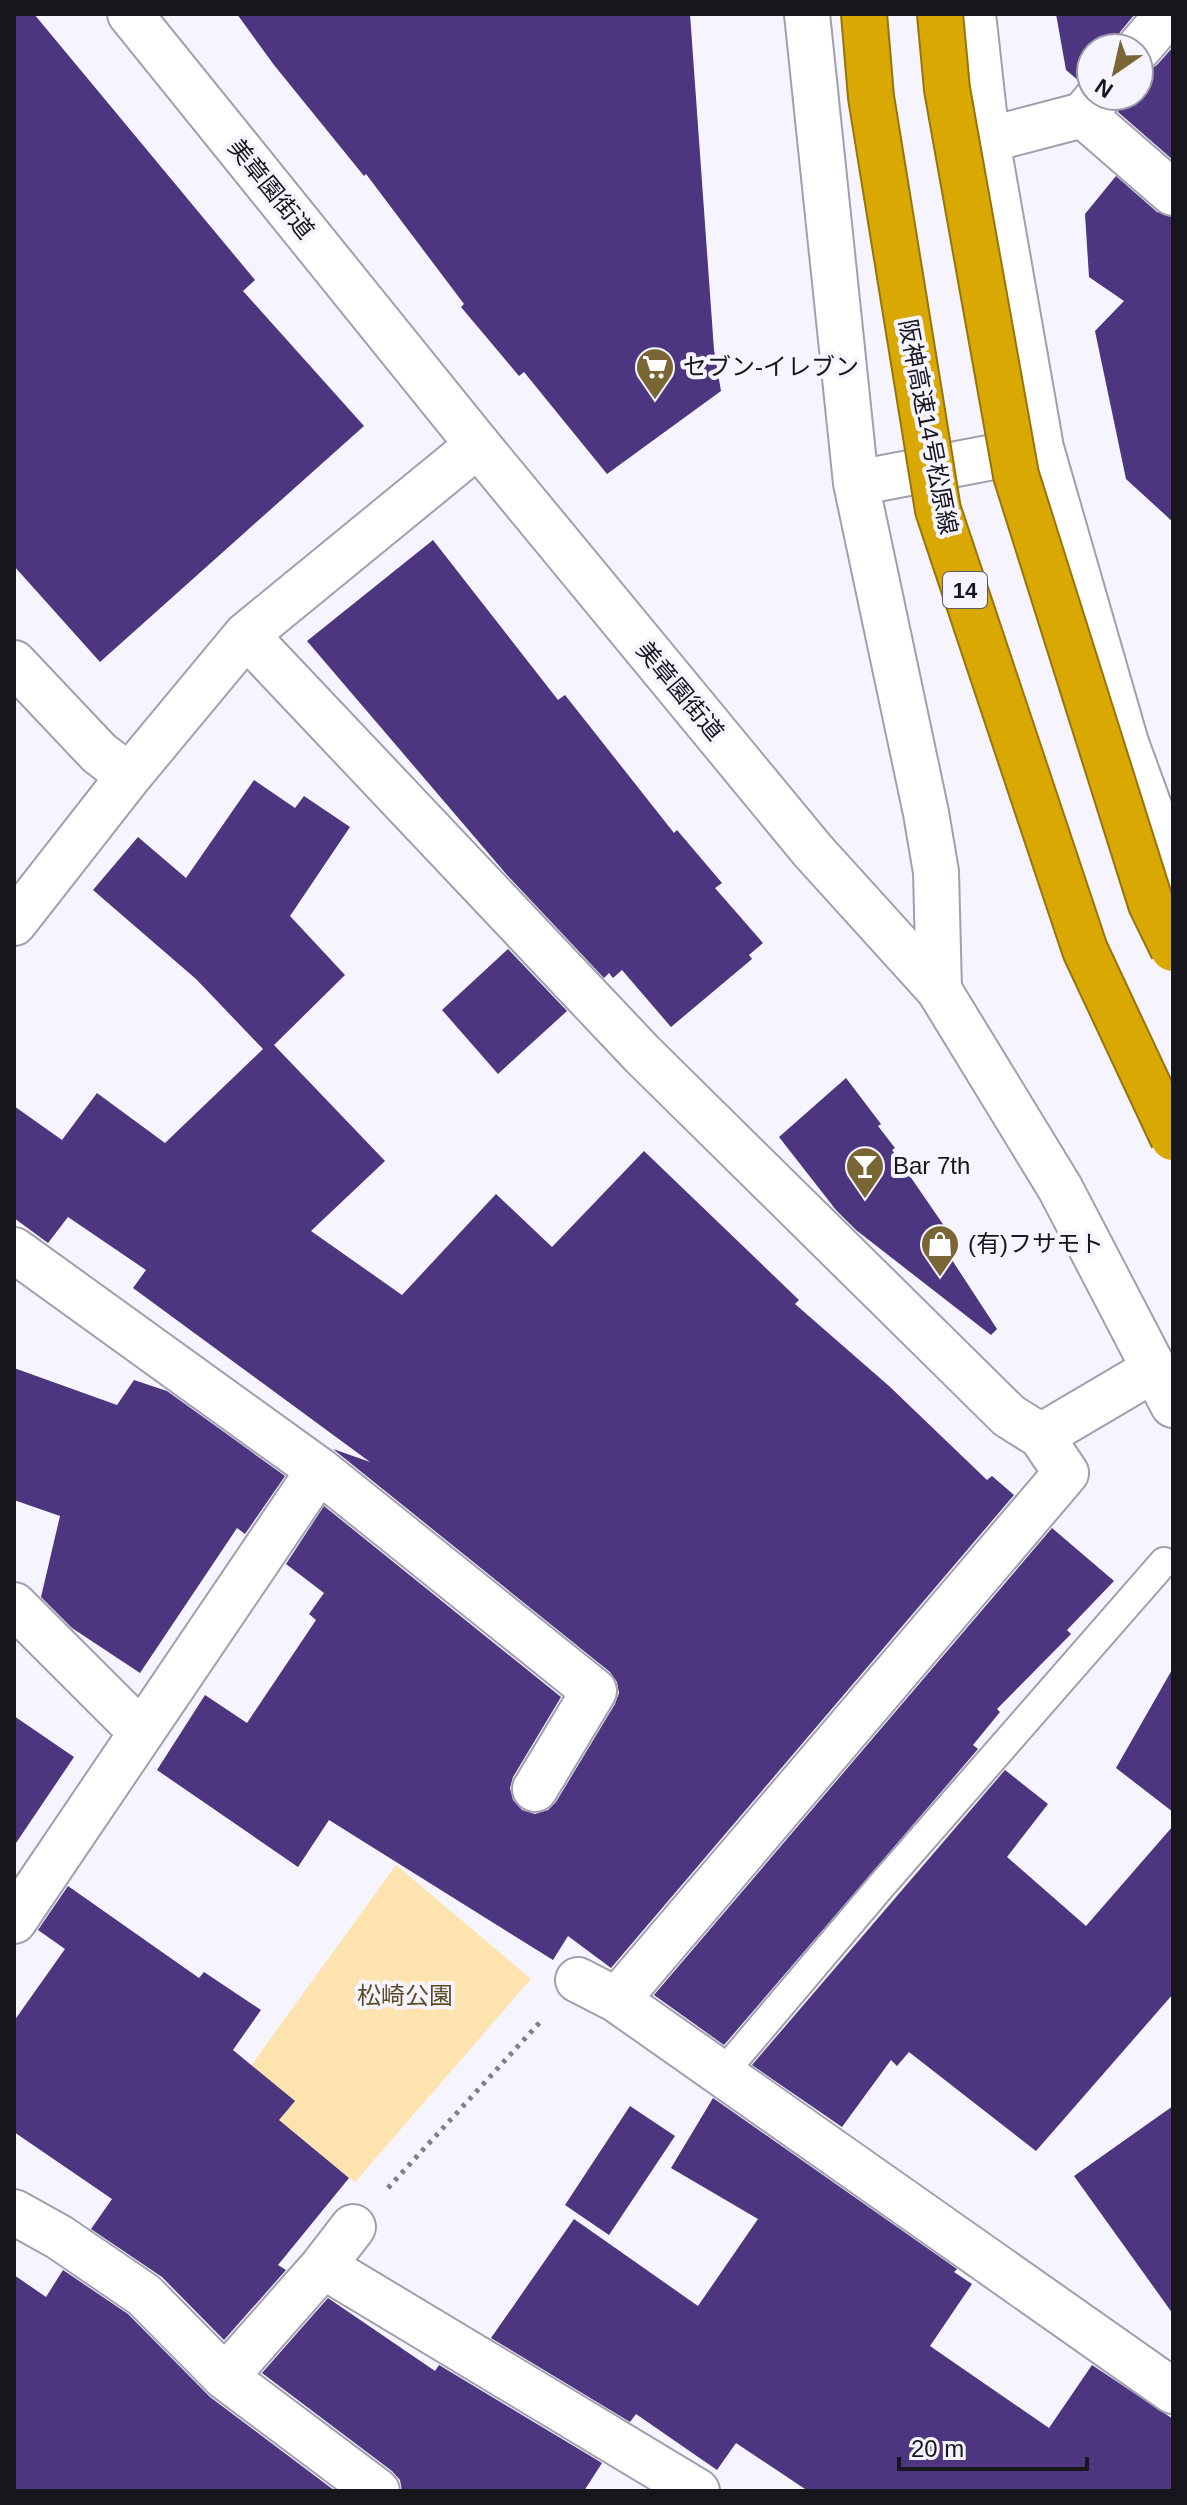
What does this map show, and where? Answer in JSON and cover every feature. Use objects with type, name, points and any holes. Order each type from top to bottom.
[{"type":"highway","name":"阪神高速14号松原線","points":[[864,14],[871,97],[938,510],[1085,950],[1173,1138]]},
{"type":"highway","points":[[940,14],[947,89],[1016,475],[1151,904],[1173,949]]},
{"type":"street","name":"美章園街道","points":[[130,14],[478,445],[813,851],[939,990],[1060,1188],[1163,1388]]},
{"type":"street","points":[[807,14],[856,483],[936,872],[939,990]]},
{"type":"street","points":[[973,14],[987,140],[1041,448],[1126,743],[1173,872]]},
{"type":"street","points":[[1153,32],[1168,14]]},
{"type":"street","points":[[987,140],[1075,111]]},
{"type":"street","points":[[1097,112],[1173,193]]},
{"type":"street","points":[[14,923],[129,776],[246,635],[478,445]]},
{"type":"street","points":[[856,483],[1041,448]]},
{"type":"street","points":[[246,635],[642,1054],[1009,1416],[1041,1436],[1066,1473],[617,2000]]},
{"type":"street","points":[[14,663],[99,753],[129,776]]},
{"type":"street","points":[[14,1250],[319,1470],[594,1691],[535,1789]]},
{"type":"street","points":[[1041,1436],[1163,1388]]},
{"type":"street","points":[[14,1921],[319,1470]]},
{"type":"street","points":[[14,1605],[141,1732]]},
{"type":"street","points":[[578,1980],[617,2000],[1173,2391]]},
{"type":"street","points":[[14,2212],[59,2237],[144,2295],[225,2377],[377,2491]]},
{"type":"street","points":[[225,2377],[323,2266],[353,2227]]},
{"type":"street","points":[[323,2266],[697,2491]]},
{"type":"lane","points":[[722,2074],[1164,1562]]},
{"type":"path","points":[[353,2227],[578,1980]]},
{"type":"green space","name":"松崎公園","points":[[396,1865],[531,1979],[355,2182],[234,2089]]},
{"type":"building","points":[[14,14],[34,14],[255,280],[243,291],[364,426],[100,662],[14,566]]},
{"type":"building","points":[[237,14],[690,14],[714,350],[721,391],[607,474],[524,372],[519,376],[461,307],[464,304],[366,174],[364,176],[274,65]]},
{"type":"building","points":[[1056,14],[1135,14],[1120,32],[1075,32],[1075,78],[1066,70]]},
{"type":"building","points":[[1173,47],[1173,160],[1118,112],[1155,112],[1157,65]]},
{"type":"building","points":[[1116,176],[1157,212],[1173,217],[1173,522],[1126,479],[1095,331],[1124,301],[1089,277],[1085,214]]},
{"type":"building","points":[[433,540],[558,700],[565,695],[674,833],[677,830],[722,883],[715,888],[763,943],[749,955],[752,959],[671,1027],[622,970],[613,978],[609,973],[604,978],[507,875],[307,641]]},
{"type":"building","points":[[254,780],[295,808],[304,796],[350,827],[290,916],[345,975],[274,1045],[385,1161],[311,1231],[402,1295],[496,1194],[552,1247],[644,1151],[799,1300],[795,1304],[889,1386],[987,1480],[992,1476],[1014,1495],[611,1968],[568,1936],[553,1960],[329,1820],[298,1867],[157,1770],[205,1695],[247,1723],[316,1620],[309,1614],[324,1593],[286,1564],[324,1506],[561,1697],[513,1777],[510,1788],[513,1800],[522,1810],[535,1814],[548,1810],[556,1802],[619,1693],[617,1682],[610,1672],[333,1449],[370,1462],[133,1288],[146,1270],[68,1217],[48,1243],[14,1218],[14,1106],[62,1140],[97,1093],[165,1143],[263,1049],[196,979],[93,890],[138,837],[186,878]]},
{"type":"building","points":[[508,949],[567,1011],[498,1074],[442,1010]]},
{"type":"building","points":[[846,1078],[881,1124],[878,1126],[895,1148],[892,1150],[949,1233],[939,1240],[997,1329],[991,1335],[856,1230],[836,1210],[779,1137]]},
{"type":"building","points":[[14,1368],[117,1405],[134,1380],[167,1391],[285,1476],[245,1534],[237,1528],[140,1673],[72,1628],[41,1597],[60,1516],[14,1500]]},
{"type":"building","points":[[1052,1528],[1114,1581],[1067,1630],[1071,1634],[997,1709],[1000,1712],[973,1745],[978,1749],[724,2045],[654,1995]]},
{"type":"building","points":[[1173,1668],[1173,1812],[1116,1768]]},
{"type":"building","points":[[14,1716],[74,1757],[14,1846]]},
{"type":"building","points":[[1005,1770],[1048,1804],[1007,1857],[1086,1926],[1173,1826],[1173,1994],[1036,2151],[909,2052],[897,2066],[891,2060],[842,2127],[752,2065]]},
{"type":"building","points":[[68,1886],[199,1978],[204,1972],[261,2010],[233,2050],[295,2101],[279,2120],[349,2178],[278,2265],[286,2270],[224,2340],[162,2277],[91,2229],[112,2199],[14,2132],[14,2021],[65,1949],[38,1930]]},
{"type":"building","points":[[713,2098],[957,2269],[954,2272],[972,2284],[930,2346],[1049,2428],[1092,2365],[1173,2419],[1173,2491],[808,2491],[736,2443],[717,2470],[636,2414],[630,2422],[491,2338],[574,2219],[698,2306],[758,2219],[671,2168]]},
{"type":"building","points":[[630,2106],[675,2136],[609,2235],[565,2205]]},
{"type":"building","points":[[1173,2106],[1173,2314],[1074,2176]]},
{"type":"building","points":[[63,2270],[128,2314],[210,2397],[335,2491],[14,2491],[14,2275],[46,2297]]},
{"type":"building","points":[[328,2298],[435,2371],[439,2365],[602,2463],[584,2491],[402,2491],[400,2480],[392,2471],[262,2373]]},
{"type":"place","name":"セブン-イレブン","points":[[655,401]]},
{"type":"place","name":"Bar 7th","points":[[865,1200]]},
{"type":"place","name":"(有)フサモト","points":[[940,1278]]}]
